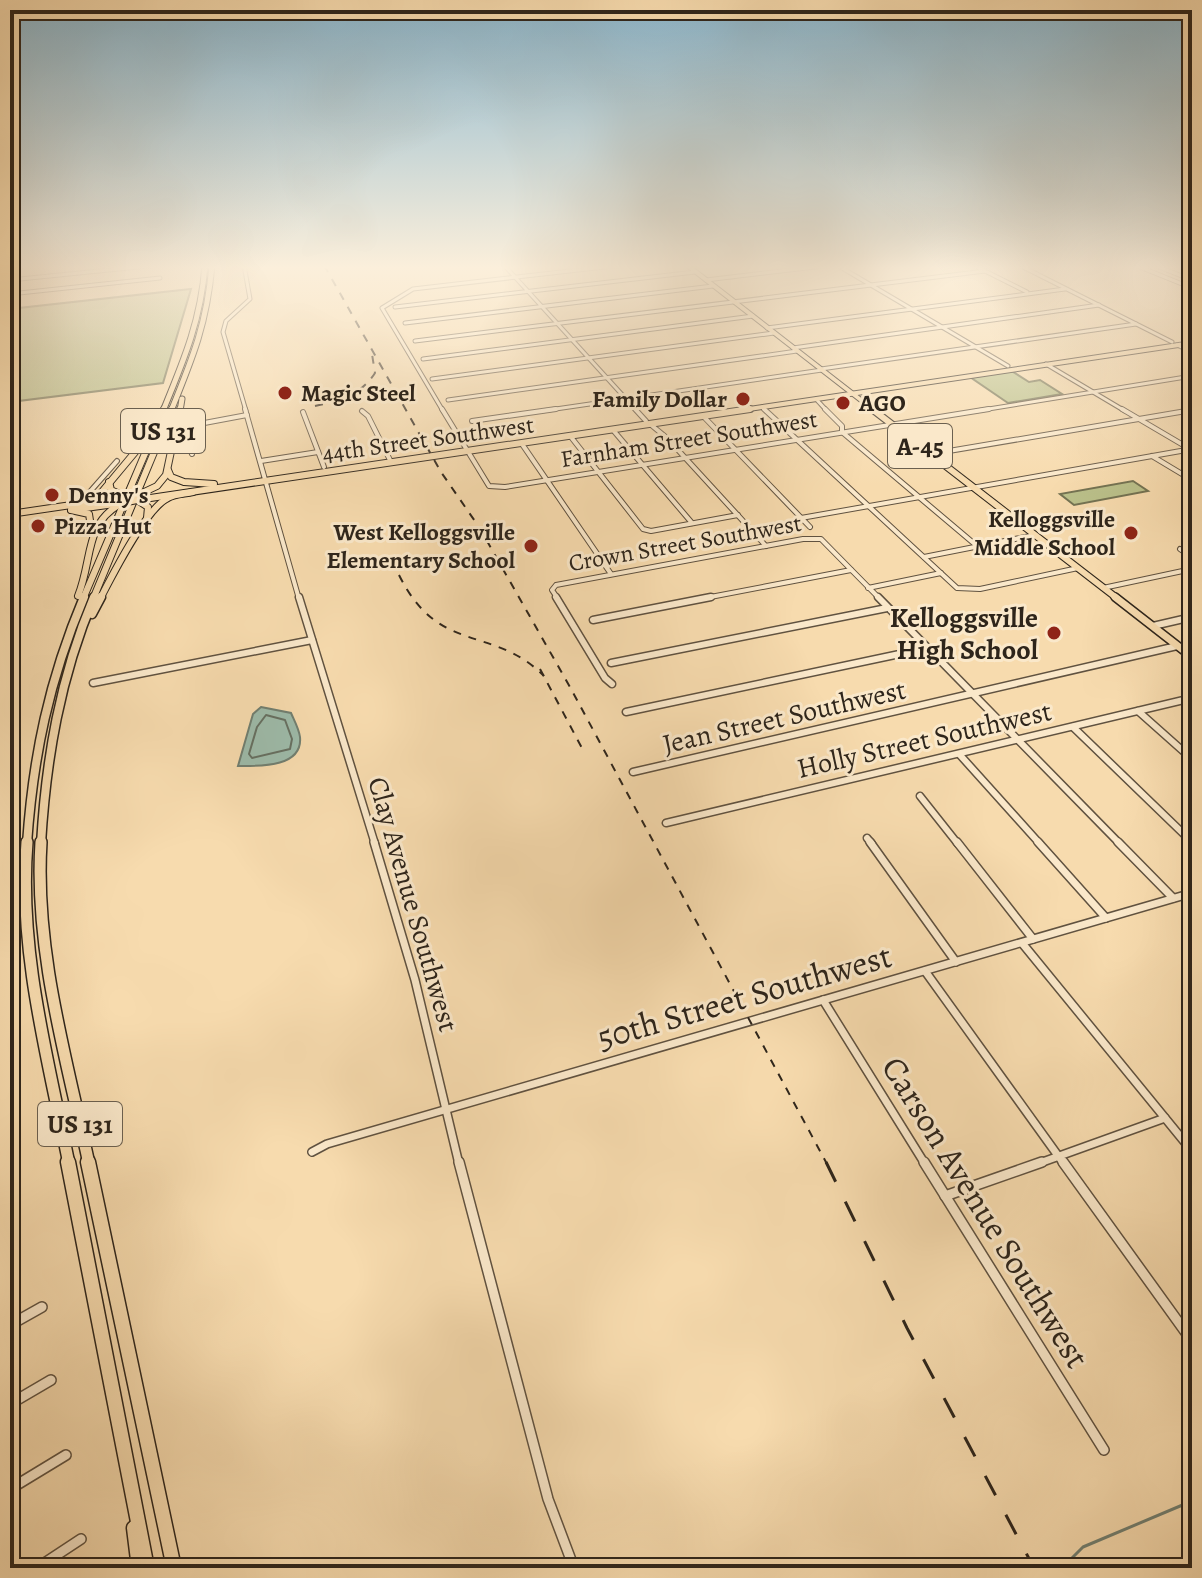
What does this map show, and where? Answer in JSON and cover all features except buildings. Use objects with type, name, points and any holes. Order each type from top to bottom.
[{"type":"highway","name":"US 131","points":[[147,1568],[45,1044],[30,950],[26,881],[30,790],[37,744],[55,672],[192,339]]},
{"type":"highway","name":"US 131","points":[[174,1568],[62,1044],[45,935],[40,854],[45,775],[58,702],[74,649],[199,339]]},
{"type":"highway","points":[[55,672],[88,567],[98,518],[162,481],[168,468],[191,364]]},
{"type":"highway","points":[[81,503],[97,496],[143,445],[179,376]]},
{"type":"highway","points":[[168,468],[170,476],[177,480],[214,484]]},
{"type":"highway","points":[[109,482],[111,490],[132,498],[149,511],[144,524]]},
{"type":"highway","points":[[132,498],[156,492]]},
{"type":"highway","points":[[74,649],[114,570],[162,500],[193,492]]},
{"type":"highway","points":[[71,510],[91,516],[92,537]]},
{"type":"highway","points":[[124,1449],[139,1568]]},
{"type":"main road","name":"A-45","points":[[781,339],[1192,657]]},
{"type":"main road","points":[[850,392],[1192,341]]},
{"type":"main road","points":[[850,392],[1034,364]]},
{"type":"main road","name":"44th Street Southwest","points":[[466,450],[850,392]]},
{"type":"main road","name":"44th Street Southwest","points":[[765,405],[850,392]]},
{"type":"main road","points":[[723,413],[729,408]]},
{"type":"main road","name":"44th Street Southwest","points":[[156,492],[571,437],[743,408]]},
{"type":"main road","points":[[588,434],[604,427]]},
{"type":"main road","name":"44th Street Southwest","points":[[13,516],[81,503],[193,492],[324,467],[390,460]]},
{"type":"main road","name":"44th Street Southwest","points":[[13,516],[71,510],[132,498]]},
{"type":"street","name":"Clay Avenue Southwest","points":[[225,339],[312,640],[408,954],[548,1499],[574,1568]]},
{"type":"street","points":[[399,339],[466,450]]},
{"type":"street","points":[[415,341],[434,339]]},
{"type":"street","points":[[423,359],[583,339]]},
{"type":"street","points":[[432,379],[732,339]]},
{"type":"street","points":[[448,400],[866,339]]},
{"type":"street","points":[[964,339],[1008,366]]},
{"type":"street","points":[[472,421],[1035,339]]},
{"type":"street","points":[[1163,339],[1192,352]]},
{"type":"street","points":[[573,340],[766,546]]},
{"type":"street","points":[[1047,362],[1191,449]]},
{"type":"street","name":"Farnham Street Southwest","points":[[466,450],[492,487],[1192,376]]},
{"type":"street","points":[[816,399],[842,426],[842,432],[977,546]]},
{"type":"street","points":[[765,405],[779,423],[962,590],[1078,568]]},
{"type":"street","points":[[931,454],[1192,410]]},
{"type":"street","points":[[362,411],[368,416],[390,460]]},
{"type":"street","points":[[303,412],[324,467]]},
{"type":"street","points":[[192,454],[183,427],[247,415]]},
{"type":"street","points":[[703,416],[810,527]]},
{"type":"street","points":[[613,430],[692,523]]},
{"type":"street","points":[[571,437],[645,530],[738,515]]},
{"type":"street","points":[[522,444],[611,574]]},
{"type":"street","points":[[801,518],[1191,449]]},
{"type":"street","points":[[261,461],[318,452]]},
{"type":"street","points":[[1152,456],[1192,480]]},
{"type":"street","points":[[81,503],[117,461]]},
{"type":"street","points":[[924,557],[1035,535]]},
{"type":"street","name":"Crown Street Southwest","points":[[612,684],[605,678],[552,590],[556,585],[809,538],[821,539],[851,570]]},
{"type":"street","points":[[1180,549],[1192,557]]},
{"type":"street","points":[[1103,588],[1192,569]]},
{"type":"street","points":[[593,620],[851,570],[1173,898]]},
{"type":"street","points":[[868,588],[941,573]]},
{"type":"street","points":[[611,663],[887,608]]},
{"type":"street","points":[[1153,626],[1192,617]]},
{"type":"street","points":[[93,683],[312,640]]},
{"type":"street","name":"Jean Street Southwest","points":[[633,772],[1177,646]]},
{"type":"street","points":[[626,712],[928,648]]},
{"type":"street","name":"Holly Street Southwest","points":[[666,823],[1192,698]]},
{"type":"street","points":[[1138,711],[1192,759]]},
{"type":"street","points":[[1073,727],[1192,842]]},
{"type":"street","points":[[960,755],[1106,918]]},
{"type":"street","points":[[920,796],[1033,939]]},
{"type":"street","points":[[867,838],[956,962]]},
{"type":"street","name":"50th Street Southwest","points":[[312,1152],[327,1144],[1192,893]]},
{"type":"street","points":[[1022,943],[1192,1151]]},
{"type":"street","points":[[925,971],[1192,1341]]},
{"type":"street","name":"Carson Avenue Southwest","points":[[823,1000],[1104,1450]]},
{"type":"street","points":[[945,1196],[1165,1118]]},
{"type":"street","points":[[10,1325],[42,1307]]},
{"type":"street","points":[[10,1404],[51,1380]]},
{"type":"street","points":[[10,1489],[66,1455]]},
{"type":"street","points":[[37,1568],[81,1539]]},
{"type":"green space","points":[[10,339],[176,339],[163,383],[10,402]]},
{"type":"green space","points":[[1010,370],[1029,382],[1040,380],[1062,394],[1008,403],[970,377]]},
{"type":"green space","points":[[1133,481],[1148,491],[1074,505],[1060,494]]},
{"type":"water","points":[[261,707],[291,713],[300,737],[299,747],[294,755],[278,763],[238,766],[253,714]]},
{"type":"waterway","points":[[1072,1568],[1072,1558],[1083,1547],[1192,1501]]},
{"type":"railway","points":[[366,339],[441,472],[479,527],[570,687],[827,1164]]},
{"type":"railway","points":[[315,406],[341,399],[363,387],[375,373],[372,354]]},
{"type":"railway","points":[[399,575],[431,618],[449,629],[505,650],[544,676]]},
{"type":"railway","points":[[540,669],[544,676]]},
{"type":"railway","points":[[544,676],[583,750]]},
{"type":"railway","points":[[827,1164],[907,1328],[1034,1568]]},
{"type":"place","name":"Magic Steel","points":[[285,393]]},
{"type":"place","name":"Family Dollar","points":[[743,399]]},
{"type":"place","name":"AGO","points":[[843,403]]},
{"type":"place","name":"Denny's","points":[[52,495]]},
{"type":"place","name":"Pizza Hut","points":[[38,526]]},
{"type":"place","name":"Kelloggsville Middle School","points":[[1131,533]]},
{"type":"place","name":"West Kelloggsville Elementary School","points":[[531,546]]},
{"type":"place","name":"Kelloggsville High School","points":[[1054,633]]}]
